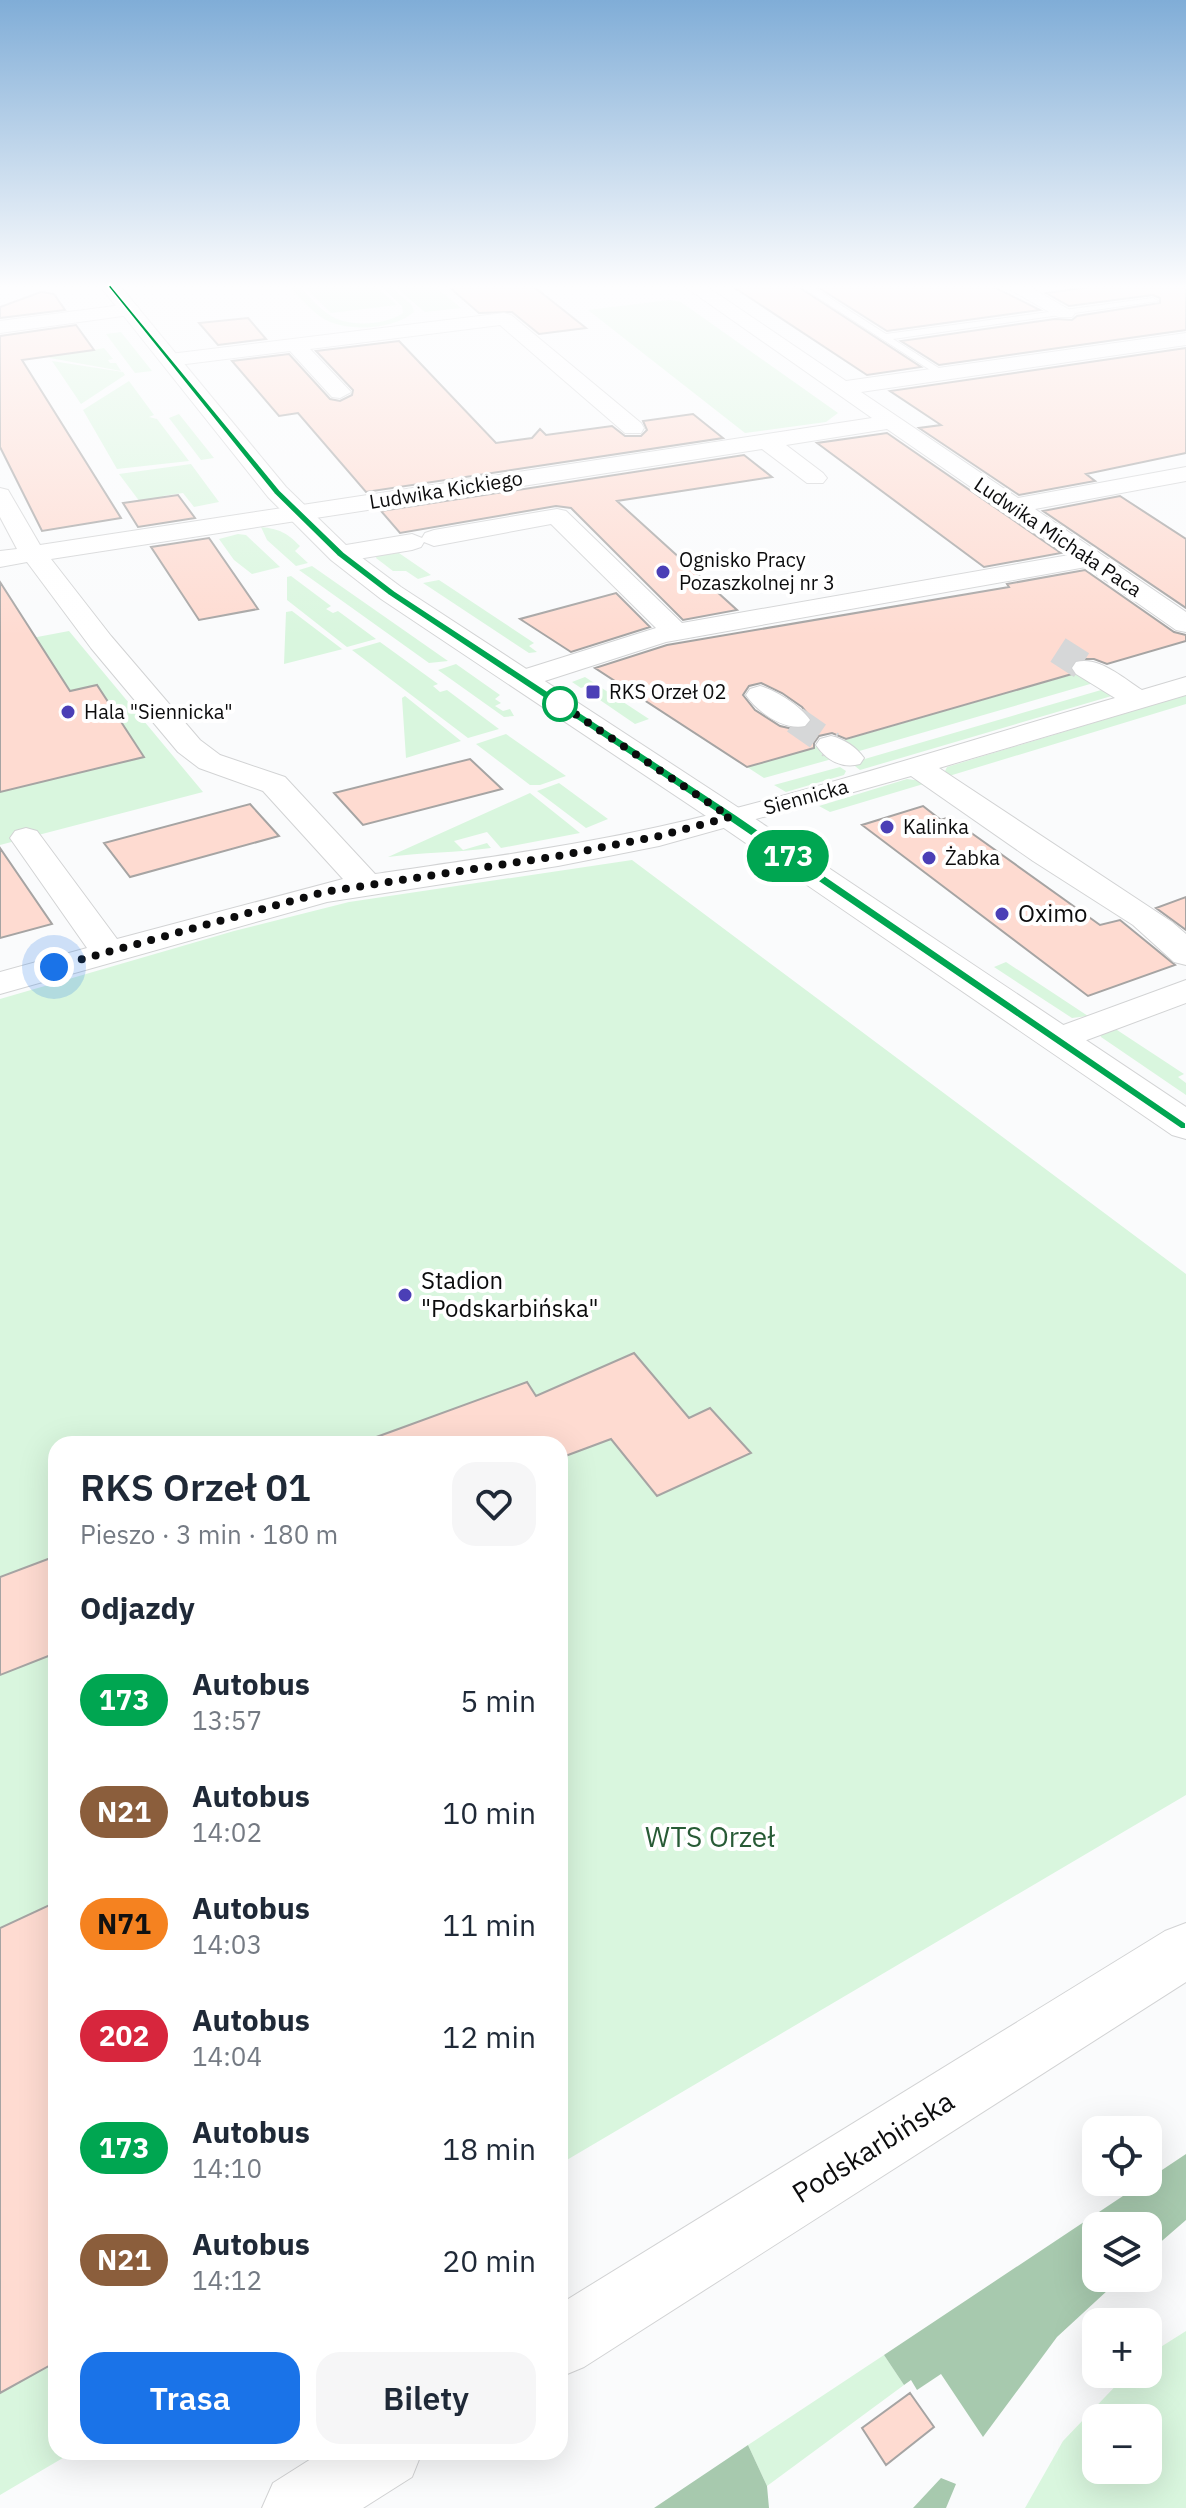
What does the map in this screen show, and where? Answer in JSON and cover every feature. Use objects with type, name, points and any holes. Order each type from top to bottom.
[{"type":"street","points":[[205,403],[296,513],[340,554],[391,593],[730,817],[1186,1126]]},
{"type":"street","points":[[604,403],[664,456]]},
{"type":"street","name":"Ludwika Michała Paca","points":[[864,403],[1186,624]]},
{"type":"street","name":"Ludwika Kickiego","points":[[0,559],[892,422]]},
{"type":"street","points":[[766,441],[815,478]]},
{"type":"street","points":[[1014,506],[1186,474]]},
{"type":"street","points":[[0,495],[34,553],[101,642],[189,746],[204,761],[260,776],[274,784],[366,884]]},
{"type":"street","points":[[340,554],[557,516],[675,632]]},
{"type":"street","points":[[523,679],[574,660],[675,632],[1090,559]]},
{"type":"street","points":[[1086,668],[1139,700]]},
{"type":"street","name":"Siennicka","points":[[0,983],[219,919],[366,884],[558,856],[659,836],[916,766],[1186,686]]},
{"type":"street","points":[[760,695],[795,720]]},
{"type":"street","points":[[916,766],[1118,901],[1166,935],[1186,955]]},
{"type":"street","points":[[26,838],[108,952]]},
{"type":"street","points":[[1060,1039],[1186,991]]},
{"type":"street","name":"Podskarbińska","points":[[568,2338],[1186,1950]]},
{"type":"street","points":[[298,2508],[374,2460]]},
{"type":"green space","points":[[94,403],[145,403],[154,415],[149,417],[157,419],[189,461],[117,469],[83,410]]},
{"type":"green space","points":[[707,403],[824,403],[838,413],[826,422],[745,433]]},
{"type":"green space","points":[[179,414],[214,458],[201,460],[169,418]]},
{"type":"green space","points":[[191,464],[219,502],[194,507],[183,493],[163,496],[173,511],[140,502],[119,474]]},
{"type":"green space","points":[[261,527],[278,530],[291,538],[300,546],[295,551],[308,563],[296,566],[267,540]]},
{"type":"green space","points":[[246,535],[280,567],[252,574],[234,560],[219,539]]},
{"type":"green space","points":[[396,551],[431,575],[418,579],[406,571],[393,571],[376,558],[377,555]]},
{"type":"green space","points":[[312,566],[448,661],[429,663],[299,570]]},
{"type":"green space","points":[[291,576],[331,606],[326,609],[333,613],[338,611],[376,639],[347,647],[287,600],[287,577]]},
{"type":"green space","points":[[439,580],[534,643],[529,646],[537,652],[529,653],[423,583]]},
{"type":"green space","points":[[292,611],[343,649],[284,664],[286,612]]},
{"type":"green space","name":"Hala \"Siennicka\"","points":[[69,631],[203,792],[0,845],[0,644]]},
{"type":"green space","points":[[380,642],[438,684],[433,686],[440,692],[447,690],[499,729],[468,738],[352,650]]},
{"type":"green space","points":[[456,664],[500,695],[495,699],[501,703],[495,706],[503,711],[510,709],[514,716],[504,717],[438,670]]},
{"type":"green space","points":[[1081,672],[1097,682],[849,754],[834,743]]},
{"type":"green space","points":[[585,677],[649,719],[635,724],[597,698],[602,695],[589,685],[581,688],[572,682]]},
{"type":"green space","points":[[1108,688],[1115,695],[860,770],[851,763]]},
{"type":"green space","points":[[1186,695],[1186,704],[949,776],[945,771],[947,767]]},
{"type":"green space","points":[[405,696],[461,741],[406,758],[402,698]]},
{"type":"green space","points":[[506,734],[566,776],[540,785],[530,785],[476,744]]},
{"type":"green space","points":[[815,746],[832,759],[764,778],[747,767]]},
{"type":"green space","points":[[840,767],[846,771],[844,775],[786,792],[774,785]]},
{"type":"green space","points":[[907,779],[930,782],[830,812],[819,806]]},
{"type":"green space","points":[[559,783],[608,819],[586,828],[537,791]]},
{"type":"green space","points":[[530,793],[580,833],[501,848],[487,832],[454,841],[463,850],[487,843],[491,848],[388,857]]},
{"type":"green space","name":"WTS Orzeł","points":[[632,860],[1186,1274],[1186,1795],[568,2159],[568,1436],[48,1436],[48,2460],[59,2460],[0,2495],[0,999],[234,931],[349,902]]},
{"type":"green space","points":[[1006,962],[1088,1016],[1072,1018],[994,967]]},
{"type":"green space","points":[[1114,1028],[1184,1074],[1178,1077],[1186,1083],[1186,1095],[1099,1033]]},
{"type":"green space","points":[[1186,2154],[1186,2220],[1162,2241],[1162,2212],[1099,2212],[1123,2196],[1162,2196],[1162,2170]]},
{"type":"green space","points":[[1082,2223],[1082,2292],[1106,2292],[1088,2308],[1082,2308],[1082,2314],[1057,2337],[983,2437],[941,2374],[917,2390],[911,2380],[904,2385],[884,2355]]},
{"type":"green space","points":[[1186,2331],[1186,2508],[1025,2508],[1063,2441],[1082,2421],[1082,2484],[1162,2484],[1162,2404],[1098,2404],[1114,2388],[1162,2388],[1162,2346]]},
{"type":"green space","points":[[884,2355],[904,2385],[767,2486],[748,2445]]},
{"type":"green space","points":[[748,2445],[767,2486],[769,2508],[654,2508]]},
{"type":"green space","points":[[941,2478],[956,2484],[946,2508],[913,2508]]},
{"type":"building","points":[[0,403],[49,403],[121,518],[42,531],[0,447]]},
{"type":"building","points":[[268,403],[458,403],[496,443],[532,438],[540,429],[546,435],[612,426],[625,436],[641,436],[647,430],[643,421],[693,414],[723,438],[366,492],[298,413],[279,416]]},
{"type":"building","points":[[908,403],[1186,403],[1186,453],[1086,474],[1095,481],[1019,495],[919,428],[941,425]]},
{"type":"building","points":[[887,433],[1061,553],[984,567],[817,443]]},
{"type":"building","points":[[744,455],[772,477],[617,501],[737,610],[683,620],[571,508],[556,506],[400,533],[381,511]]},
{"type":"building","points":[[178,495],[195,518],[138,527],[123,503]]},
{"type":"building","points":[[1120,496],[1186,539],[1186,608],[1043,511]]},
{"type":"building","points":[[209,538],[258,609],[199,620],[151,547]]},
{"type":"building","points":[[1085,570],[1174,632],[1186,635],[1186,641],[1107,664],[1094,659],[1076,659],[1070,666],[1072,674],[846,739],[832,733],[819,736],[814,748],[747,767],[595,668],[667,645],[1009,587],[1007,584]],"holes":[[[761,683],[802,707],[813,720],[807,728],[797,730],[780,726],[755,710],[743,695],[749,686]]]},
{"type":"building","points":[[0,582],[70,691],[97,685],[144,757],[0,792]]},
{"type":"building","points":[[616,593],[650,627],[571,652],[520,619]]},
{"type":"building","points":[[470,759],[502,789],[363,825],[334,793]]},
{"type":"building","points":[[250,804],[279,836],[130,877],[104,843]]},
{"type":"building","points":[[923,806],[941,820],[949,817],[1100,925],[1120,920],[1175,965],[1088,996],[862,825]]},
{"type":"building","points":[[0,848],[52,924],[0,938]]},
{"type":"building","points":[[1186,897],[1186,930],[1156,908]]},
{"type":"building","points":[[634,1353],[689,1418],[710,1408],[751,1453],[657,1496],[611,1439],[568,1455],[568,1436],[379,1436],[527,1382],[536,1396]]},
{"type":"building","points":[[48,1559],[48,1656],[0,1675],[0,1577]]},
{"type":"building","points":[[48,1906],[48,2366],[0,2393],[0,1928]]},
{"type":"building","points":[[910,2393],[934,2427],[886,2465],[862,2428]]},
{"type":"tunnel","points":[[1058,650],[1086,668]]},
{"type":"tunnel","points":[[795,720],[831,745]]},
{"type":"bus line","name":"173","points":[[206,403],[277,492],[312,529],[391,593],[730,817],[1186,1126]]},
{"type":"place","name":"Ognisko Pracy Pozaszkolnej nr 3","points":[[663,572]]},
{"type":"place","name":"RKS Orzeł 02","points":[[593,692]]},
{"type":"place","name":"Hala \"Siennicka\"","points":[[68,712]]},
{"type":"place","name":"Kalinka","points":[[887,827]]},
{"type":"place","name":"Żabka","points":[[929,858]]},
{"type":"place","name":"Oximo","points":[[1002,914]]},
{"type":"place","name":"Stadion \"Podskarbińska\"","points":[[405,1295]]},
{"type":"route","points":[[54,967],[324,892],[558,856],[659,836],[730,817],[560,704]]}]
